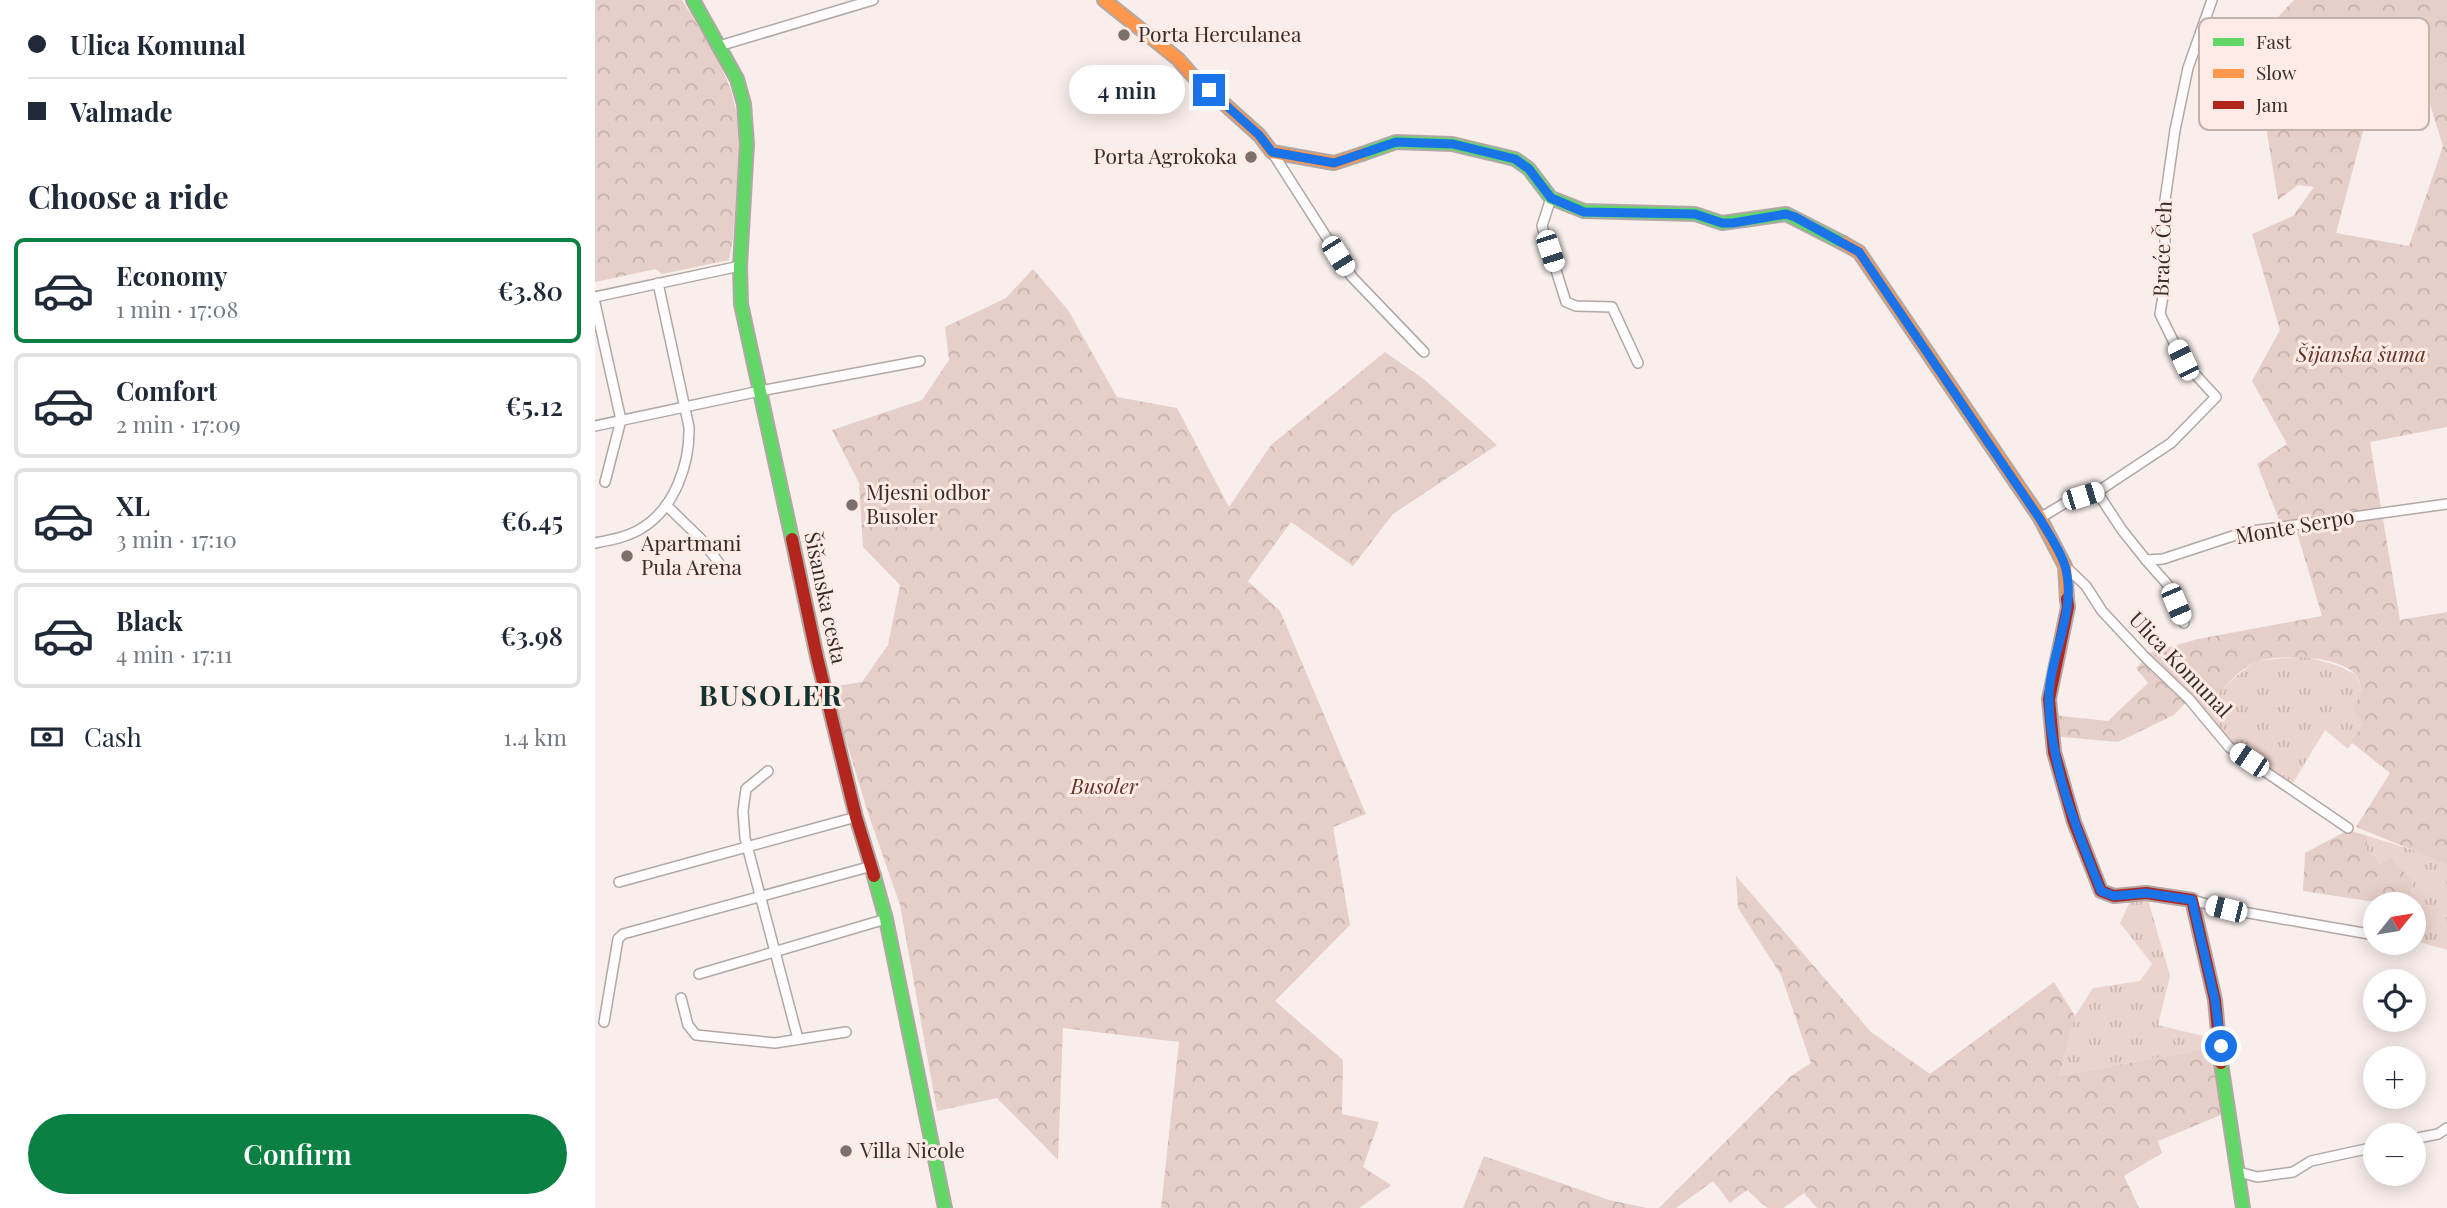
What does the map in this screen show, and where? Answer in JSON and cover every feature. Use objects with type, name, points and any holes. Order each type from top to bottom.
[{"type":"street","name":"Šišanska cesta","points":[[693,0],[737,79],[747,123],[740,266],[741,304],[817,657],[856,817],[886,919],[945,1208]]},
{"type":"street","points":[[719,46],[873,0]]},
{"type":"street","points":[[1104,0],[1178,59],[1259,135],[1352,277],[1424,352]]},
{"type":"street","name":"Braće Čeh","points":[[2206,18],[2212,0]]},
{"type":"street","name":"Braće Čeh","points":[[2040,519],[2070,500],[2097,492],[2171,443],[2216,397],[2183,360],[2160,314],[2165,285],[2165,200],[2175,130],[2188,68],[2199,37]]},
{"type":"street","points":[[1272,152],[1334,163],[1396,142],[1453,144],[1515,159],[1529,169],[1551,198],[1542,226],[1566,302],[1576,306],[1612,307],[1638,363]]},
{"type":"street","name":"Ulica Komunal","points":[[1551,198],[1584,212],[1695,214],[1722,223],[1786,214],[1859,252],[2040,519],[2065,566],[2086,586],[2102,611],[2189,699],[2229,747],[2348,828]]},
{"type":"street","points":[[595,297],[740,266]]},
{"type":"street","points":[[595,543],[640,530],[659,515],[677,486],[688,451],[686,407],[658,283]]},
{"type":"street","points":[[595,303],[621,421],[605,482]]},
{"type":"street","points":[[595,426],[920,361]]},
{"type":"street","points":[[2097,492],[2122,530],[2168,585],[2184,623]]},
{"type":"street","name":"Monte Serpo","points":[[2146,560],[2163,559],[2245,533],[2447,504]]},
{"type":"street","points":[[666,505],[701,539],[719,563]]},
{"type":"street","name":"Ulica Komunal","points":[[2065,566],[2068,607],[2049,699],[2054,752],[2074,822],[2101,891],[2114,896],[2146,893],[2192,900],[2252,914],[2363,933]]},
{"type":"street","points":[[768,771],[746,789],[743,811],[748,847],[799,1039]]},
{"type":"street","points":[[619,882],[856,817]]},
{"type":"street","points":[[604,1022],[618,939],[623,934],[872,866]]},
{"type":"street","points":[[2192,900],[2215,1000],[2222,1069],[2243,1208]]},
{"type":"street","points":[[699,974],[886,919]]},
{"type":"street","points":[[681,998],[688,1025],[696,1035],[775,1043],[846,1032]]},
{"type":"street","points":[[2426,1136],[2438,1134],[2447,1128]]},
{"type":"street","points":[[2239,1172],[2257,1177],[2293,1172],[2311,1161],[2363,1150]]},
{"type":"green space","points":[[595,0],[682,0],[717,57],[731,90],[741,131],[729,260],[662,274],[656,269],[595,282]]},
{"type":"green space","name":"Šijanska šuma","points":[[2294,0],[2447,0],[2447,427],[2370,442],[2400,620],[2447,612],[2447,864],[2356,827],[2390,773],[2351,742],[2364,724],[2352,709],[2363,692],[2357,676],[2349,669],[2310,658],[2280,657],[2257,661],[2237,674],[2204,708],[2145,654],[2198,639],[2322,616],[2295,526],[2282,527],[2257,464],[2287,444],[2252,381],[2280,330],[2252,234],[2293,216],[2314,187],[2298,185],[2278,200],[2268,130],[2363,130],[2336,233],[2409,246],[2443,146],[2429,101],[2429,18],[2278,17]]},
{"type":"green space","name":"Busoler","points":[[1033,269],[1068,310],[1117,397],[1177,408],[1229,507],[1271,445],[1385,352],[1425,380],[1497,445],[1393,514],[1353,566],[1291,522],[1248,581],[1280,611],[1366,814],[1333,827],[1350,925],[1275,1001],[1343,1060],[1342,1114],[1379,1122],[1363,1167],[1391,1185],[1359,1208],[1161,1208],[1179,1042],[1063,1028],[1058,1160],[997,1098],[937,1111],[900,905],[868,813],[830,687],[862,682],[888,645],[900,585],[863,547],[859,483],[832,430],[922,400],[949,360],[945,327],[1006,298]]},
{"type":"green space","points":[[2304,656],[2339,666],[2356,675],[2363,692],[2364,724],[2348,749],[2325,730],[2290,788],[2229,747],[2192,697],[2204,707],[2255,661]]},
{"type":"green space","points":[[2143,661],[2189,699],[2174,715],[2118,742],[2052,736],[2052,715],[2108,721],[2148,683],[2136,668]]},
{"type":"green space","points":[[2348,830],[2368,836],[2366,850],[2375,856],[2379,865],[2391,859],[2413,881],[2411,892],[2363,892],[2363,900],[2303,891],[2305,853]]},
{"type":"green space","points":[[2368,836],[2447,863],[2447,950],[2426,944],[2426,892],[2411,892],[2413,881],[2379,865],[2375,856],[2366,850]]},
{"type":"green space","points":[[1736,876],[1871,1032],[1930,1074],[2054,982],[2075,1016],[2059,1076],[2221,1046],[2228,1112],[2158,1141],[2162,1153],[2124,1176],[2139,1208],[1817,1208],[1804,1193],[1783,1208],[1767,1208],[1747,1190],[1730,1203],[1713,1181],[1676,1208],[1659,1208],[1791,1076],[1811,1063],[1781,975],[1738,908]]},
{"type":"green space","points":[[2146,893],[2170,976],[2158,1025],[2220,1040],[2221,1046],[2059,1076],[2075,1016],[2093,988],[2140,981],[2152,964],[2120,923],[2132,897]]},
{"type":"green space","points":[[1484,1156],[1609,1200],[1647,1208],[1463,1208]]},
{"type":"traffic: fast","points":[[693,0],[737,79],[744,104],[747,144],[740,266],[741,304],[792,539]]},
{"type":"traffic: fast","points":[[1362,154],[1396,142],[1452,144],[1515,159],[1529,169],[1551,198],[1584,211],[1695,214],[1722,223],[1786,214],[1843,243]]},
{"type":"traffic: fast","points":[[874,876],[886,919],[945,1208]]},
{"type":"traffic: fast","points":[[2221,1063],[2243,1208]]},
{"type":"traffic: slow","points":[[1104,0],[1178,59],[1259,135],[1272,152],[1334,163],[1362,154]]},
{"type":"traffic: slow","points":[[1843,243],[1859,252],[2040,518],[2065,566],[2067,599]]},
{"type":"traffic: jam","points":[[792,539],[817,657],[856,817],[874,876]]},
{"type":"traffic: jam","points":[[2067,599],[2068,607],[2049,699],[2054,752],[2074,822],[2101,891],[2114,896],[2146,893],[2192,900],[2215,1000],[2221,1063]]},
{"type":"place","name":"Porta Herculanea","points":[[1124,35]]},
{"type":"place","name":"Porta Agrokoka","points":[[1251,157]]},
{"type":"place","name":"Mjesni odbor Busoler","points":[[852,505]]},
{"type":"place","name":"Apartmani Pula Arena","points":[[627,556]]},
{"type":"place","name":"Villa Nicole","points":[[846,1151]]},
{"type":"district","name":"BUSOLER","points":[[771,696]]},
{"type":"route","points":[[1209,90],[1259,135],[1272,152],[1296,158],[1334,163],[1396,142],[1453,144],[1515,159],[1529,169],[1551,198],[1584,212],[1695,214],[1722,223],[1786,214],[1859,252],[2040,519],[2065,566],[2068,607],[2049,699],[2054,752],[2074,822],[2101,891],[2114,896],[2146,893],[2192,900],[2215,1000],[2221,1046]]}]
